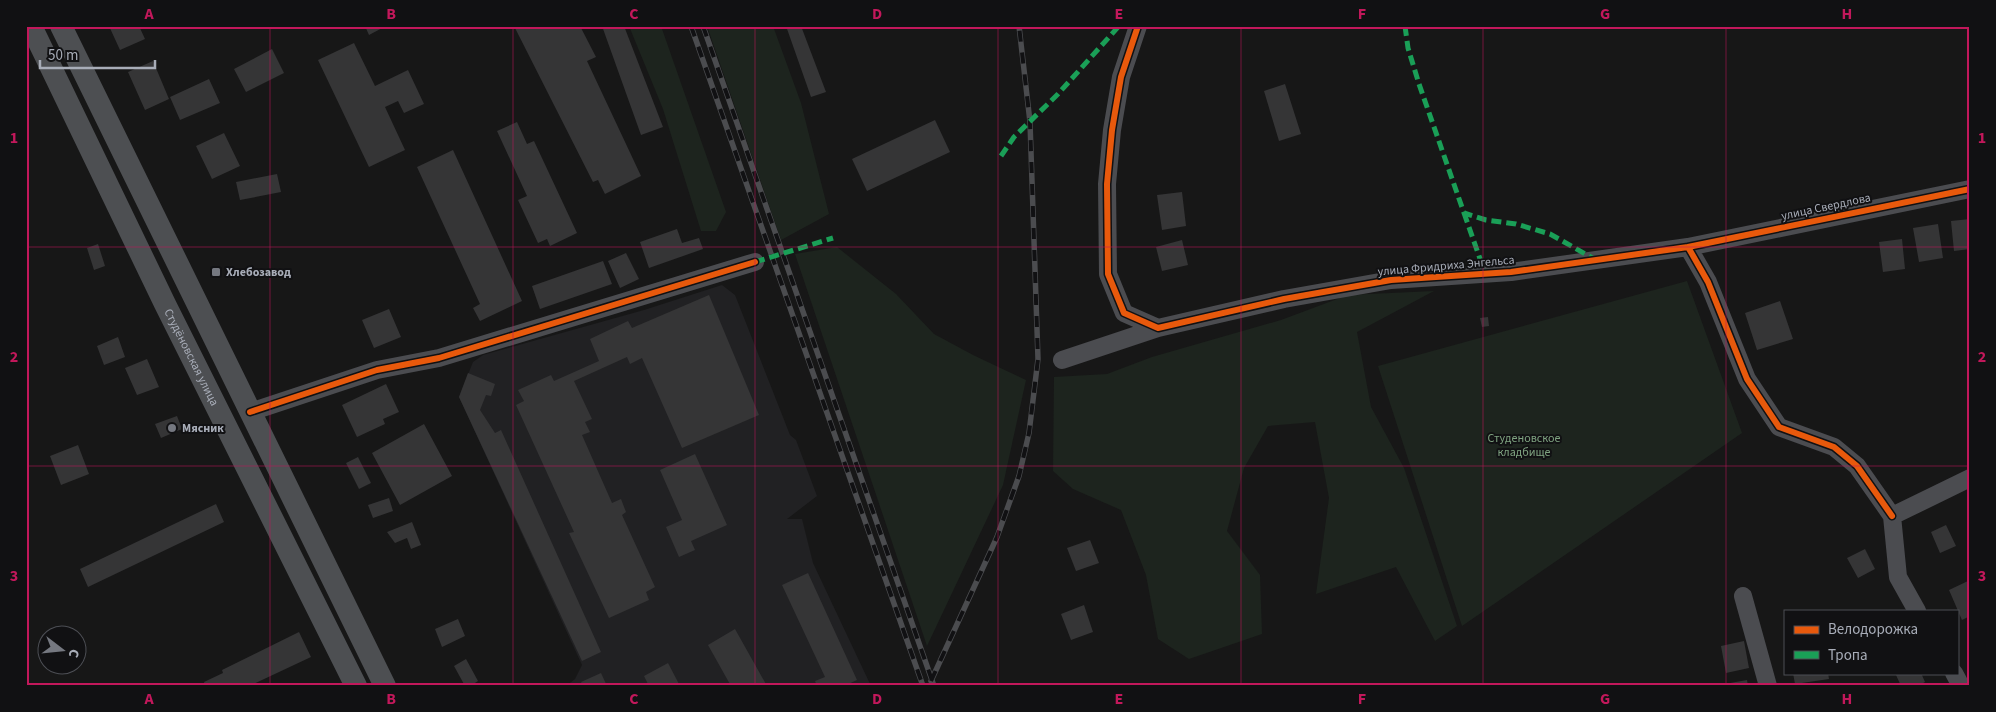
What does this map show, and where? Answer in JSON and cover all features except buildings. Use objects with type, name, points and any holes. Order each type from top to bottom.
[{"type":"main road","name":"Студёновская улица","points":[[31,26],[165,304],[356,686]]},
{"type":"main road","points":[[60,26],[385,686]]},
{"type":"street","points":[[1138,26],[1121,77],[1112,130],[1107,184],[1108,274],[1124,312],[1158,328]]},
{"type":"street","name":"улица Свердлова","points":[[1688,248],[1970,190]]},
{"type":"street","points":[[1688,248],[1708,282],[1747,379],[1779,427],[1834,447],[1857,466],[1892,516],[1898,577],[1917,610]]},
{"type":"street","name":"улица Фридриха Энгельса","points":[[1062,360],[1158,328],[1284,299],[1391,280],[1511,272],[1688,248]]},
{"type":"street","points":[[250,412],[377,370],[439,358],[755,262]]},
{"type":"street","points":[[1892,516],[1970,478]]},
{"type":"street","points":[[1743,596],[1768,686]]},
{"type":"street","points":[[1955,674],[1961,686]]},
{"type":"shaded area","points":[[722,285],[735,295],[790,435],[796,440],[817,496],[787,519],[802,519],[813,563],[871,686],[566,686],[575,679],[582,665],[459,397],[473,362],[483,355],[644,310]]},
{"type":"green space","points":[[629,26],[661,26],[726,212],[716,231],[701,231],[663,109]]},
{"type":"green space","points":[[707,26],[773,26],[801,103],[829,214],[781,240]]},
{"type":"green space","points":[[837,247],[896,294],[934,334],[1026,380],[1003,485],[927,646],[795,254]]},
{"type":"green space","name":"Студеновское кладбище","points":[[1687,281],[1742,433],[1462,626],[1378,366]]},
{"type":"green space","points":[[1434,291],[1357,332],[1371,407],[1404,468],[1457,626],[1435,641],[1396,567],[1316,594],[1329,498],[1315,422],[1268,426],[1244,468],[1227,531],[1260,575],[1262,634],[1189,659],[1158,639],[1146,575],[1121,510],[1073,489],[1053,471],[1054,377],[1107,374],[1152,357],[1281,320],[1348,295]]},
{"type":"railway","points":[[691,26],[923,686]]},
{"type":"railway","points":[[703,26],[934,686]]},
{"type":"railway","points":[[931,681],[997,537],[1019,476],[1029,433],[1038,359],[1030,122],[1019,26]]},
{"type":"marked path","points":[[1001,156],[1014,137],[1058,94],[1119,26]]},
{"type":"marked path","points":[[1405,26],[1408,48],[1419,84],[1464,213],[1486,220],[1516,224],[1550,234],[1596,260]]},
{"type":"marked path","points":[[1464,213],[1485,273]]},
{"type":"marked path","points":[[755,262],[833,238]]},
{"type":"cycle path","points":[[1138,26],[1121,77],[1112,130],[1107,184],[1108,274],[1124,313],[1158,328],[1284,299],[1391,280],[1511,272],[1688,247],[1708,282],[1747,379],[1779,427],[1834,447],[1857,466],[1892,516]]},
{"type":"cycle path","points":[[1688,247],[1970,189]]},
{"type":"cycle path","points":[[250,412],[377,370],[439,358],[755,262]]},
{"type":"place","name":"Хлебозавод","points":[[216,272]]},
{"type":"place","name":"Мясник","points":[[172,428]]}]
